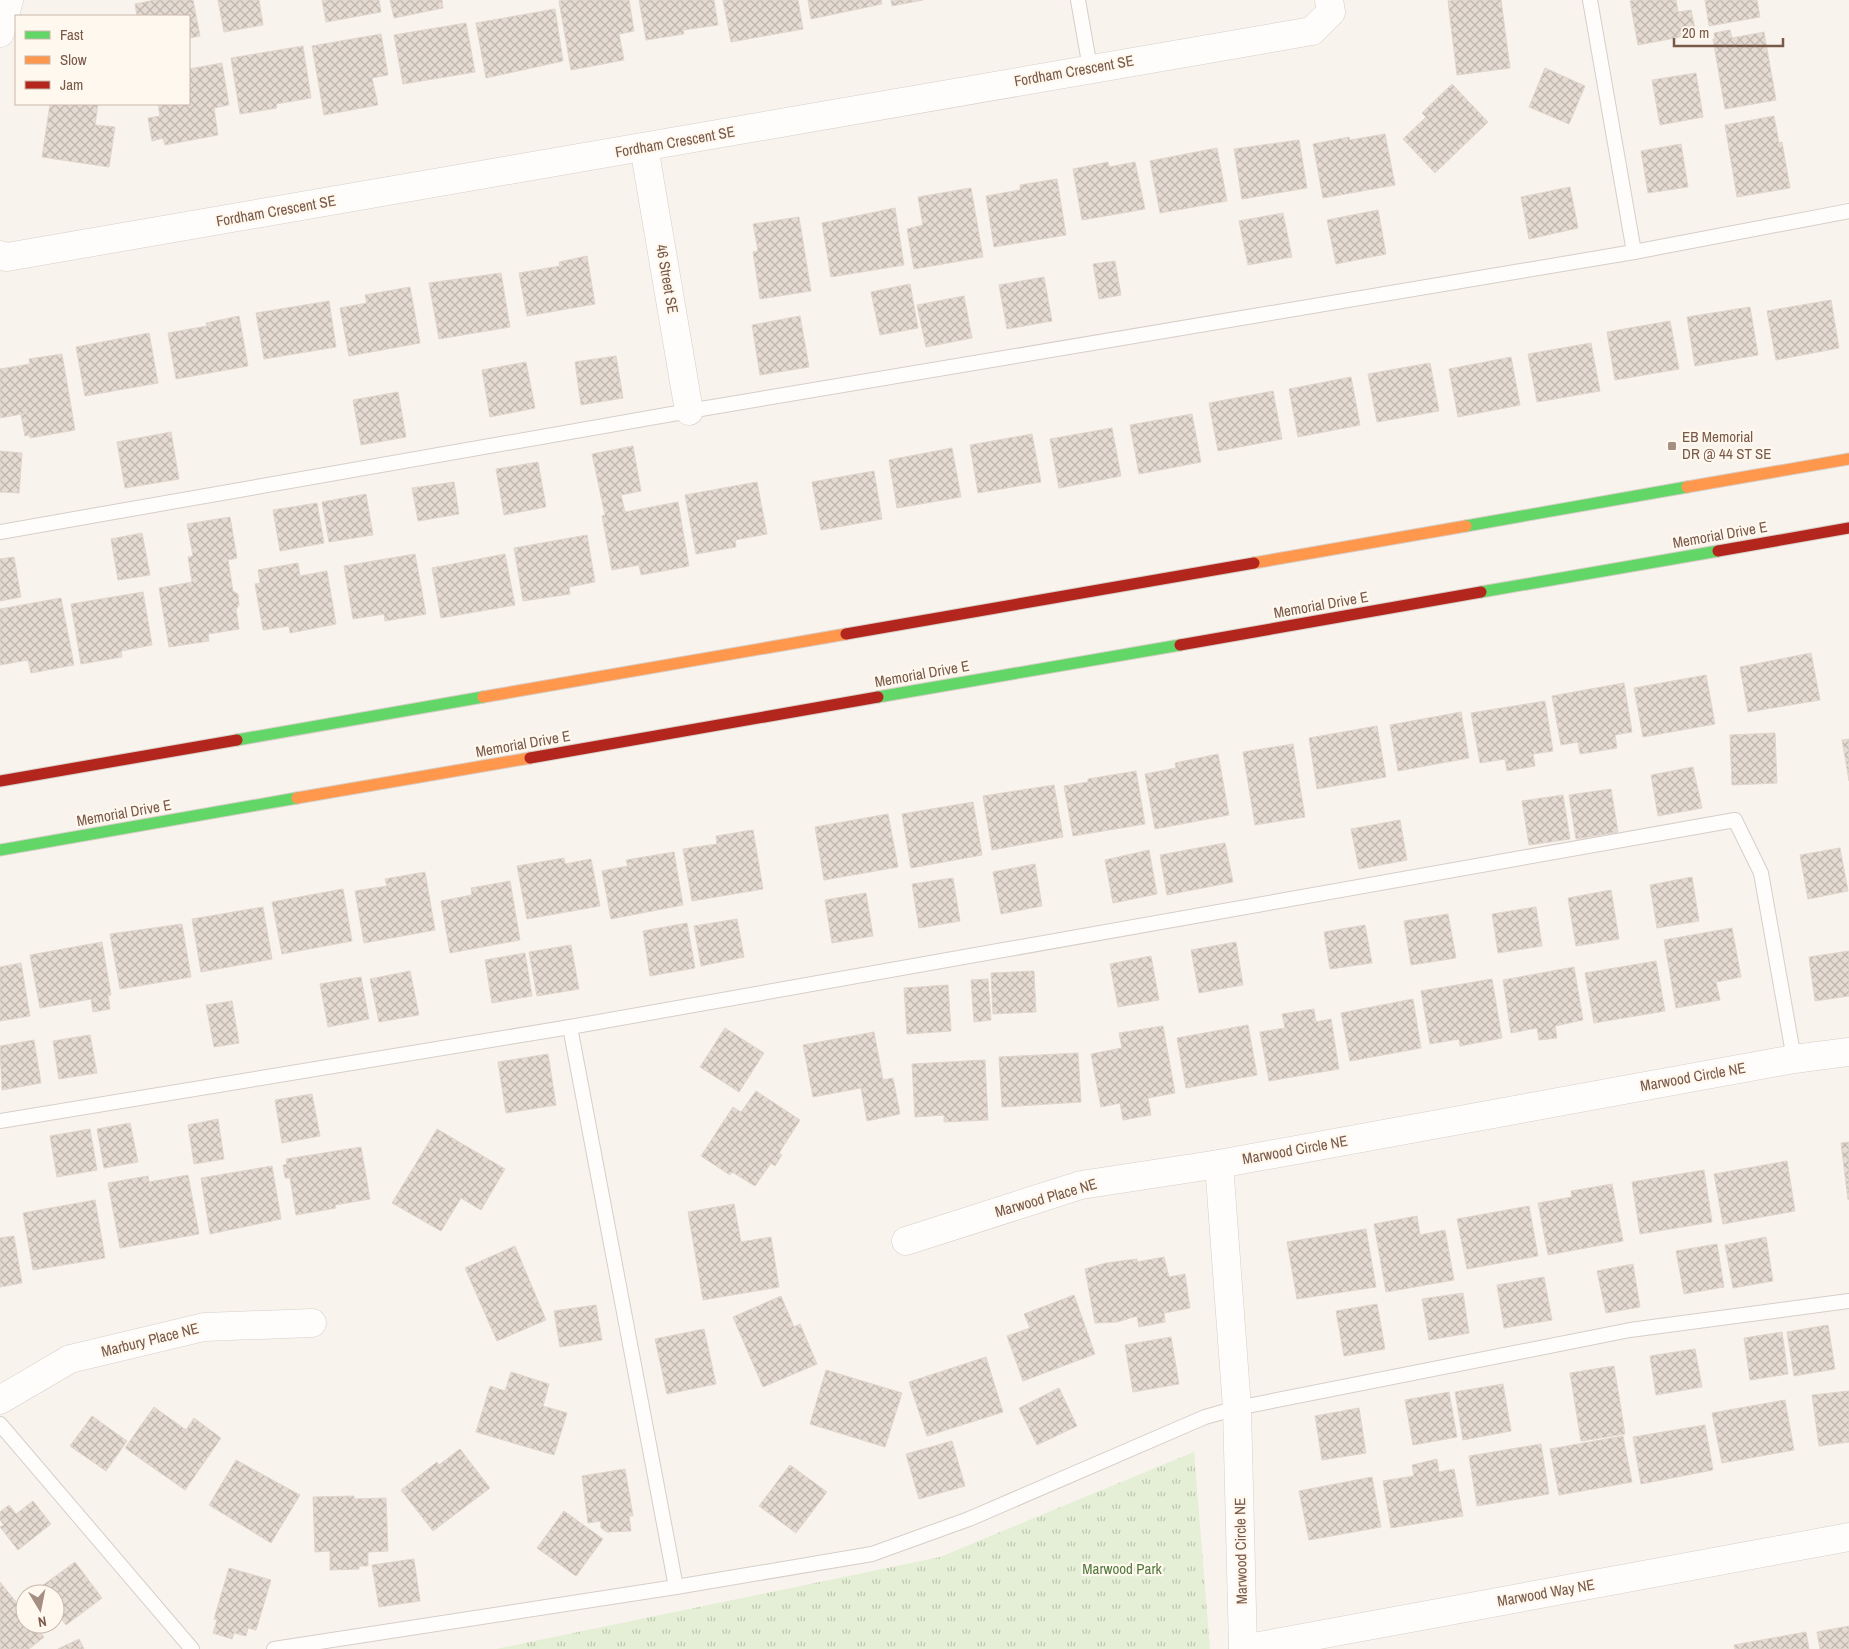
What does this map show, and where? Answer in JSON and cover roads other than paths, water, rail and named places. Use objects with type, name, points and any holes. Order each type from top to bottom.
[{"type":"main road","points":[[0,781],[1849,459]]},
{"type":"main road","name":"Memorial Drive E","points":[[0,850],[1849,528]]},
{"type":"street","points":[[0,33],[8,0]]},
{"type":"street","name":"Fordham Crescent SE","points":[[0,255],[7,257],[1312,31],[1331,12],[1328,0]]},
{"type":"street","name":"46 Street SE","points":[[644,147],[689,411]]},
{"type":"street","name":"Marwood Circle NE","points":[[1243,1649],[1237,1408],[1219,1164],[1794,1059],[1849,1052]]},
{"type":"street","name":"Marwood Place NE","points":[[906,1241],[1081,1185],[1219,1164]]},
{"type":"street","name":"Marbury Place NE","points":[[0,1400],[70,1359],[204,1327],[312,1323]]},
{"type":"street","name":"Marwood Way NE","points":[[1243,1649],[1849,1537]]},
{"type":"lane","points":[[1078,0],[1090,68]]},
{"type":"lane","points":[[1590,0],[1634,252]]},
{"type":"lane","points":[[0,532],[689,411],[1634,252],[1849,211]]},
{"type":"lane","points":[[0,1121],[570,1027],[1735,820],[1761,873],[1794,1059]]},
{"type":"lane","points":[[570,1027],[676,1587]]},
{"type":"lane","points":[[274,1649],[676,1587],[872,1554],[969,1519],[1205,1417],[1237,1408],[1630,1330],[1849,1301]]},
{"type":"lane","points":[[0,1424],[192,1649]]},
{"type":"place","name":"EB Memorial DR @ 44 ST SE","points":[[1672,446]]},
{"type":"park label","name":"Marwood Park","points":[[1122,1569]]}]
